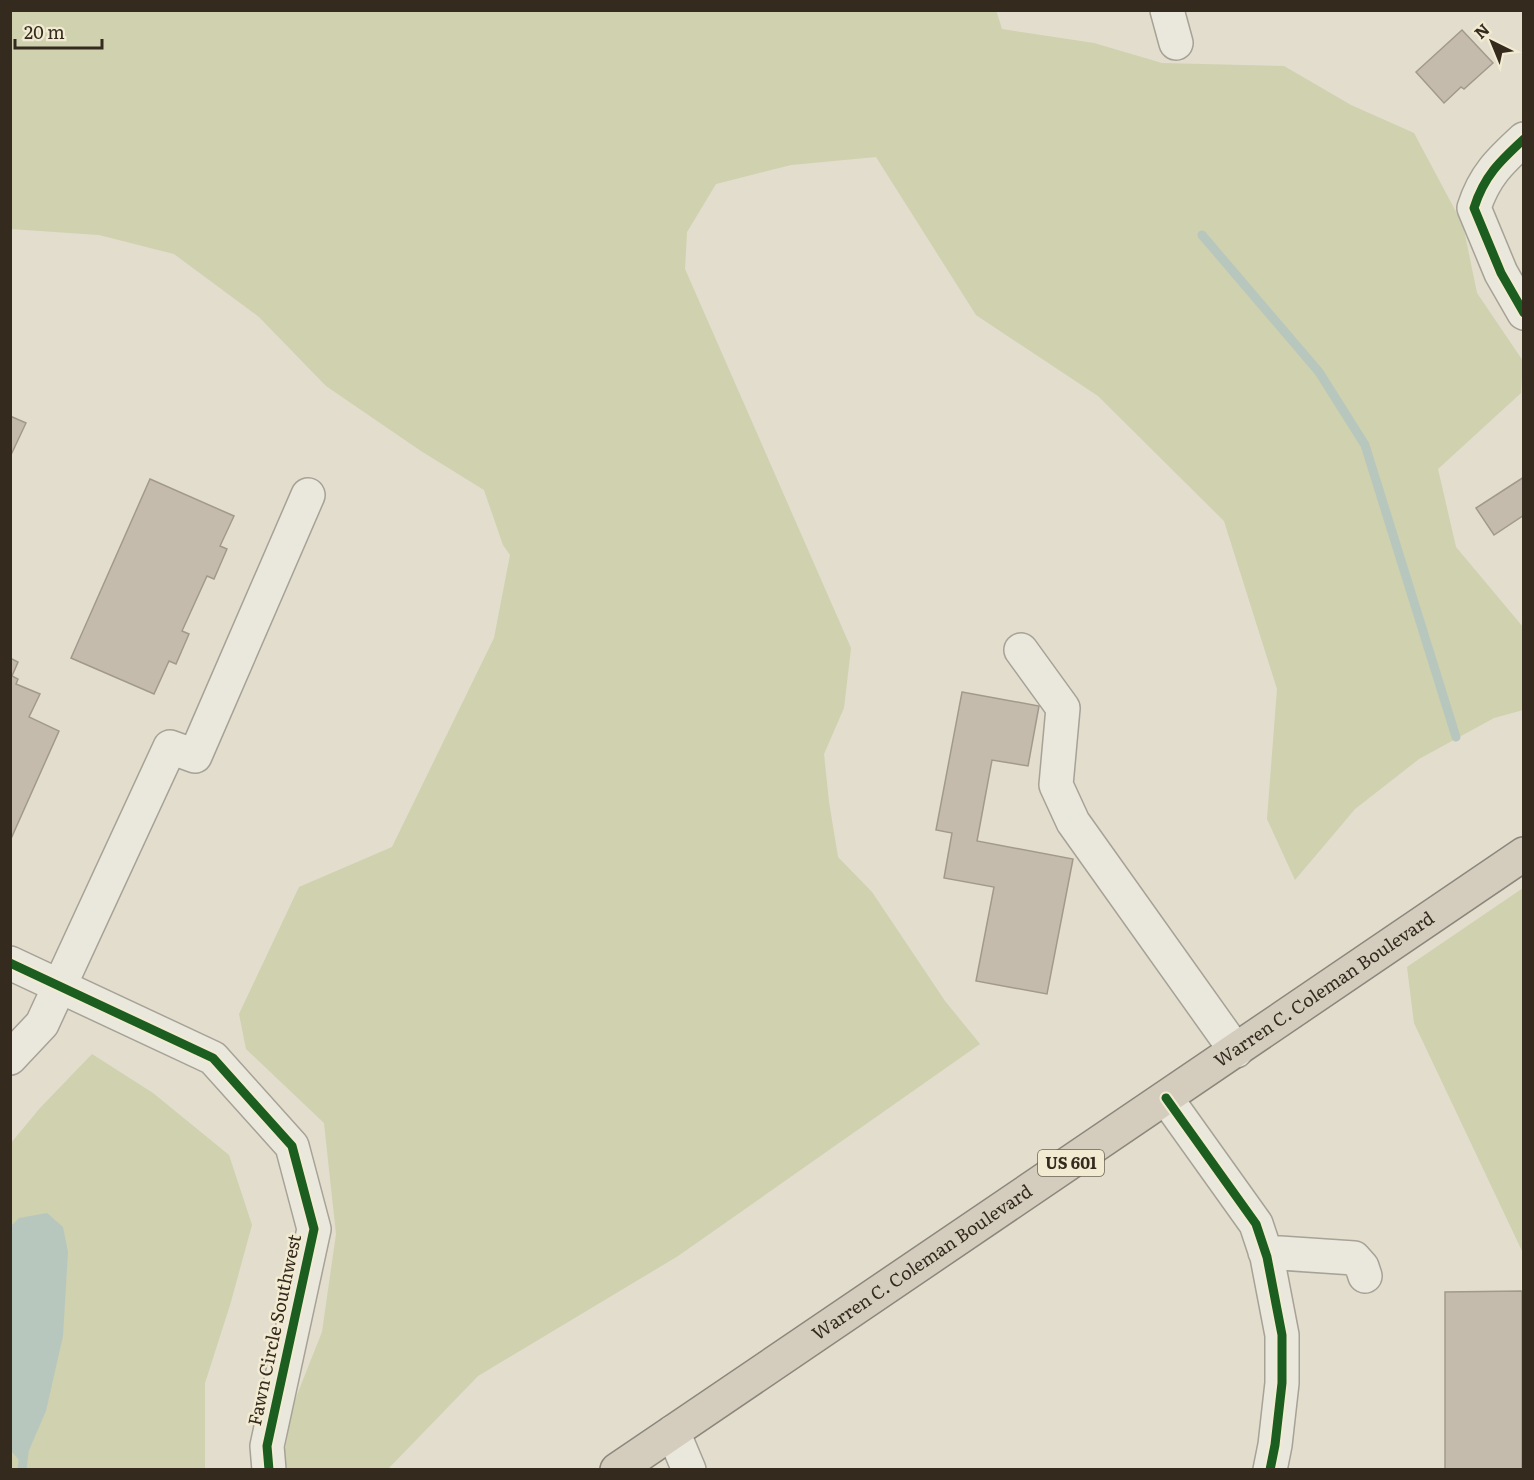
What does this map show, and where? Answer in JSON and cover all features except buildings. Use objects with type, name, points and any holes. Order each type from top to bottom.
[{"type":"highway","name":"Warren C. Coleman Boulevard","points":[[617,1470],[1524,854]]},
{"type":"street","points":[[1167,10],[1176,43]]},
{"type":"street","points":[[1524,139],[1495,165],[1480,188],[1474,208],[1501,273],[1524,313]]},
{"type":"street","points":[[10,1058],[42,1024],[170,747],[195,756],[308,495]]},
{"type":"street","points":[[1021,650],[1063,708],[1056,784],[1073,822],[1236,1050]]},
{"type":"street","name":"Fawn Circle Southwest","points":[[10,963],[213,1058],[292,1146],[314,1229],[267,1446],[269,1470]]},
{"type":"street","points":[[1166,1098],[1256,1224],[1265,1252],[1282,1335],[1282,1383],[1270,1470]]},
{"type":"street","points":[[1265,1252],[1354,1258],[1362,1267],[1365,1276]]},
{"type":"street","points":[[673,1432],[689,1470]]},
{"type":"green space","points":[[996,10],[1002,29],[1094,43],[1162,63],[1284,66],[1351,105],[1414,133],[1463,225],[1477,293],[1523,361],[1521,393],[1438,469],[1456,547],[1523,627],[1523,710],[1494,718],[1419,759],[1355,809],[1295,880],[1267,819],[1277,689],[1224,521],[1098,396],[976,315],[876,157],[791,165],[716,184],[687,232],[685,269],[851,648],[844,708],[824,754],[838,857],[872,892],[945,1001],[980,1044],[678,1256],[478,1376],[388,1469],[288,1469],[283,1461],[293,1405],[322,1332],[336,1234],[324,1123],[246,1049],[239,1014],[299,887],[392,847],[494,638],[510,555],[503,545],[484,490],[421,451],[326,386],[259,317],[174,254],[99,235],[11,229],[10,11]]},
{"type":"green space","points":[[1523,888],[1523,1253],[1414,1023],[1407,967]]},
{"type":"green space","points":[[92,1054],[153,1093],[229,1155],[252,1225],[205,1383],[205,1469],[11,1470],[11,1143],[40,1108]]},
{"type":"shaded area","points":[[47,1213],[63,1227],[68,1252],[63,1336],[46,1411],[23,1464],[11,1451],[11,1226],[19,1218]]},
{"type":"waterway","points":[[1202,235],[1319,372],[1365,445],[1456,737]]},
{"type":"waterway","points":[[22,1470],[24,1452]]},
{"type":"cycle path","points":[[1524,139],[1488,178],[1474,208],[1501,273],[1524,313]]},
{"type":"cycle path","points":[[10,963],[213,1058],[292,1146],[314,1229],[267,1446],[269,1470]]},
{"type":"cycle path","points":[[1166,1098],[1256,1224],[1267,1257],[1282,1335],[1282,1383],[1270,1470]]}]
